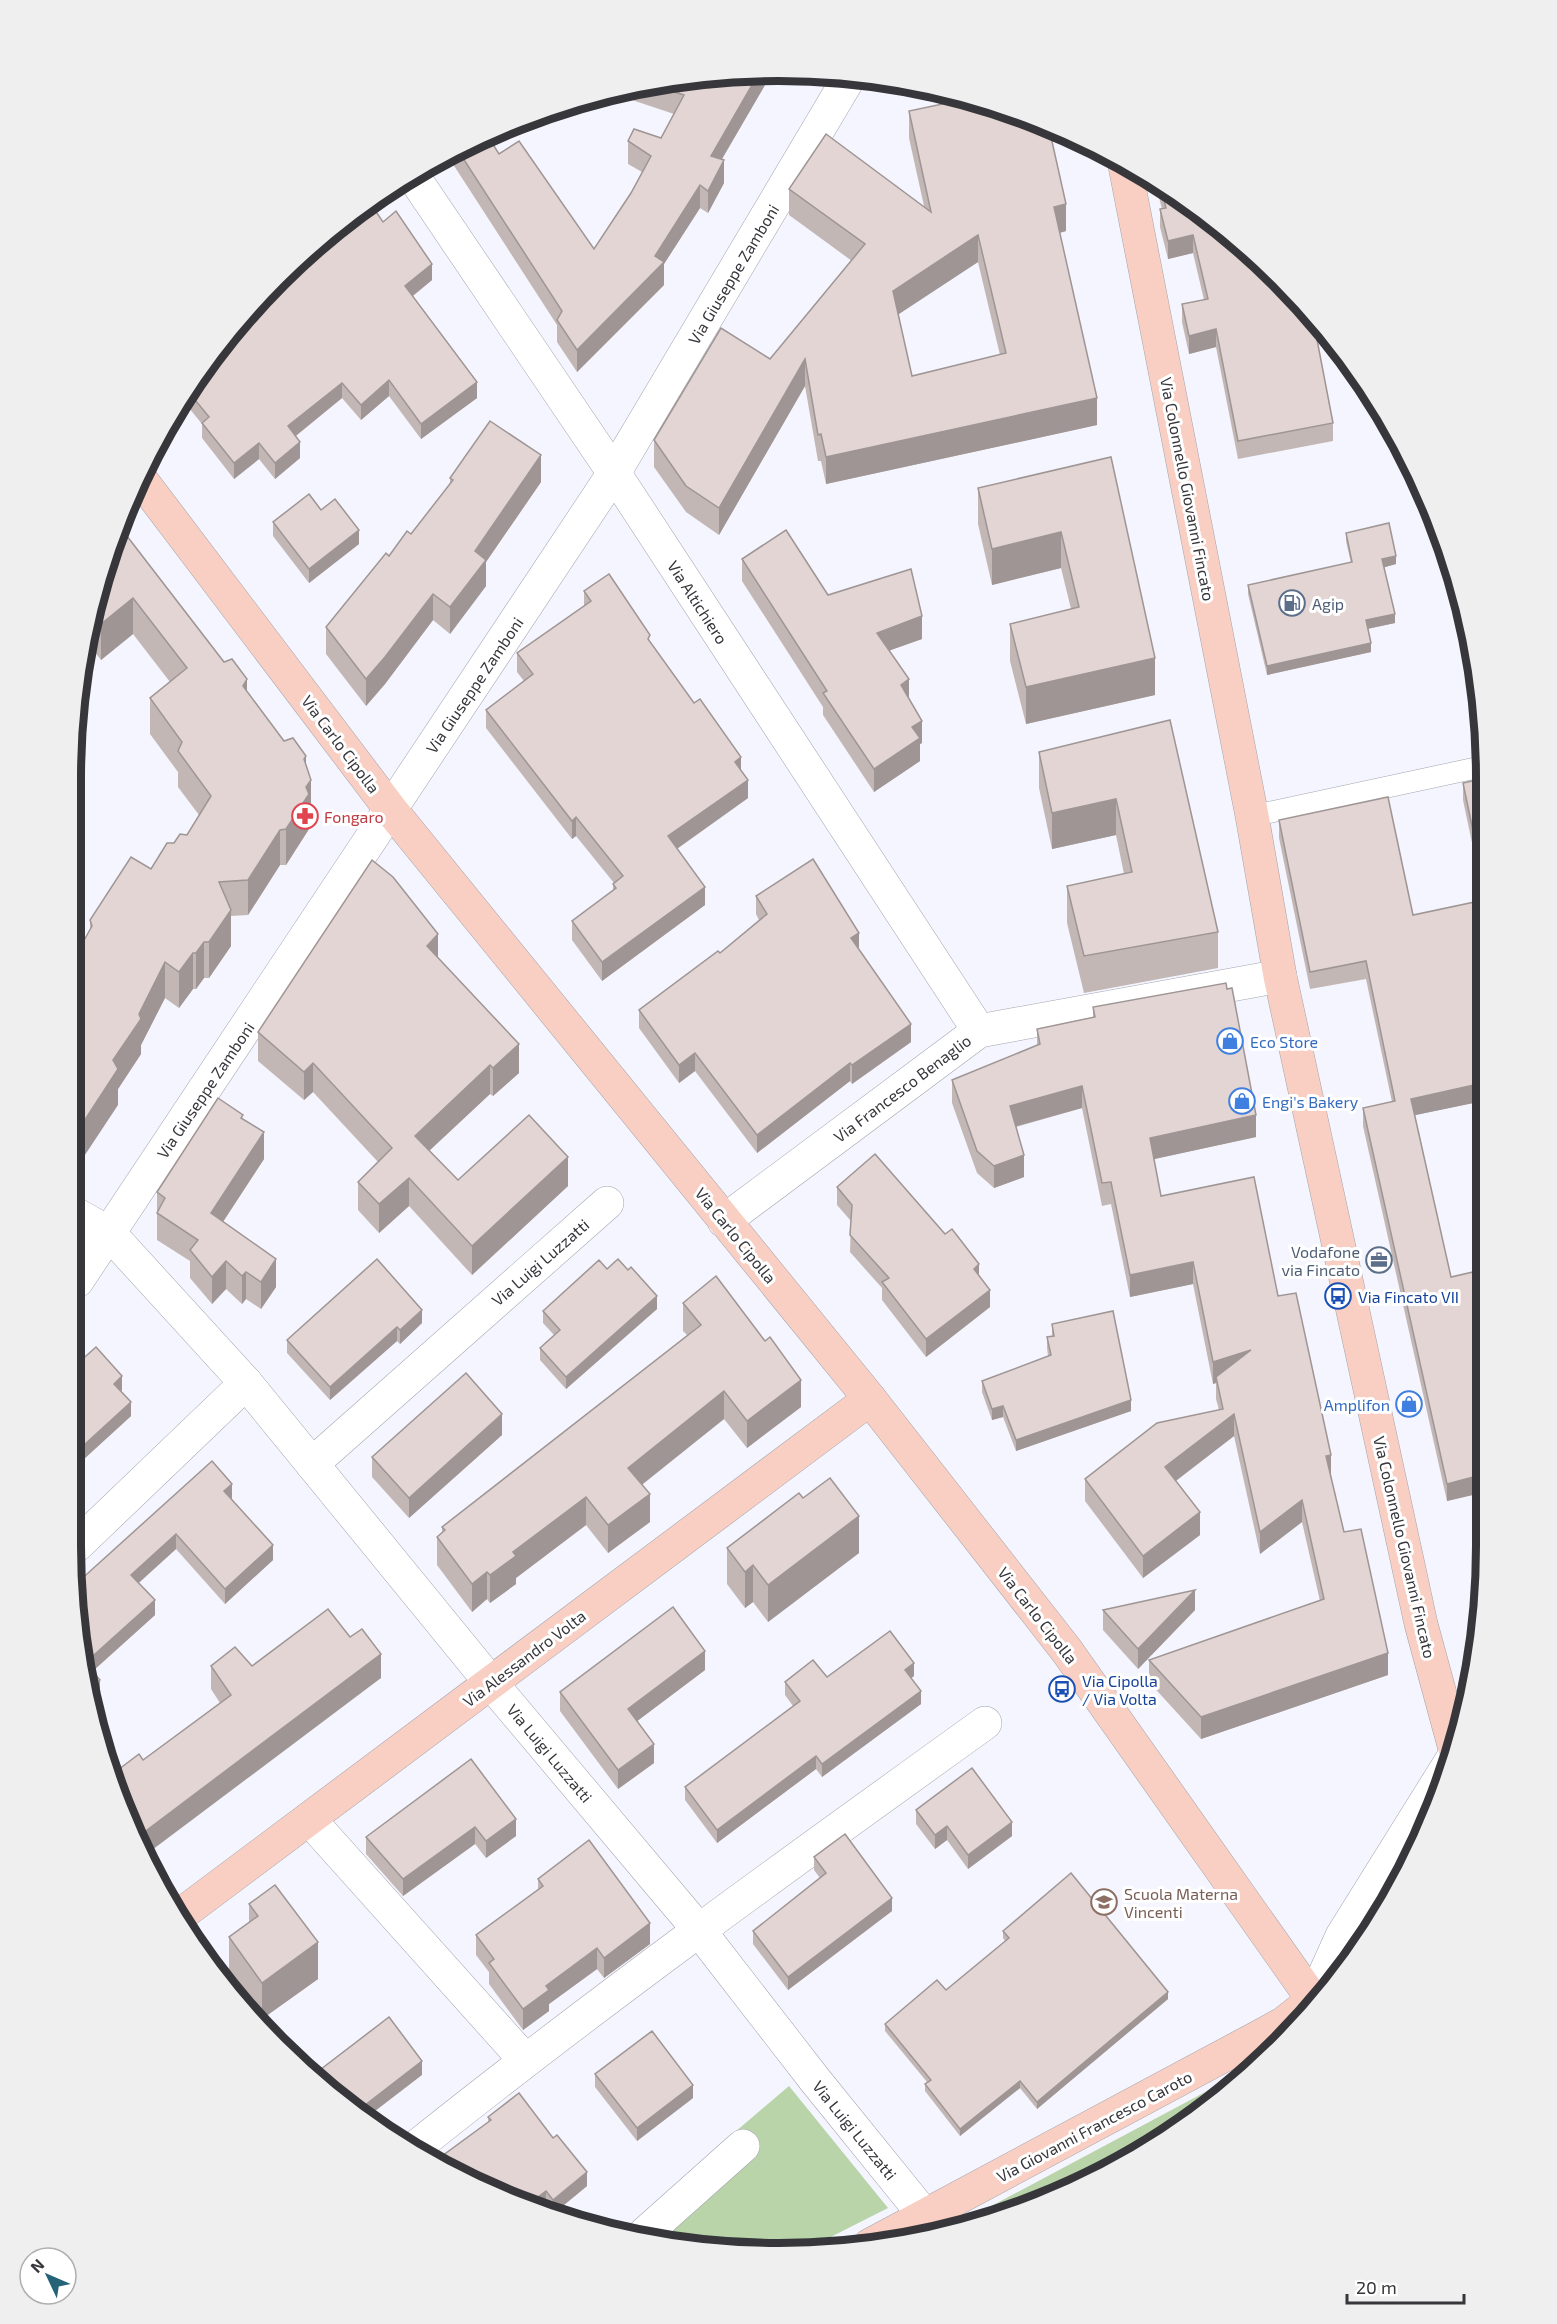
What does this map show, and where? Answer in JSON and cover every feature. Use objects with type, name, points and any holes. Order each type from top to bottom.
[{"type":"street","name":"Via Giuseppe Zamboni","points":[[81,1275],[614,473],[845,84]]},
{"type":"street","name":"Via Colonnello Giovanni Fincato","points":[[1126,174],[1252,816],[1280,976],[1420,1624],[1450,1732]]},
{"type":"street","name":"Via Altichiero","points":[[417,182],[614,473],[979,1031]]},
{"type":"street","name":"Via Carlo Cipolla","points":[[146,486],[391,810],[870,1399],[1067,1651],[1310,1996]]},
{"type":"street","name":"Via Francesco Benaglio","points":[[724,1221],[979,1031],[1280,976]]},
{"type":"street","name":"Via Luigi Luzzatti","points":[[312,1464],[607,1203]]},
{"type":"street","name":"Via Luigi Luzzatti","points":[[81,1217],[109,1233],[246,1383],[491,1683],[698,1929],[929,2225]]},
{"type":"street","points":[[81,1541],[246,1383]]},
{"type":"street","name":"Via Alessandro Volta","points":[[185,1911],[870,1399]]},
{"type":"street","points":[[420,2144],[525,2060],[698,1929],[985,1723]]},
{"type":"street","points":[[1323,1981],[1342,1936],[1429,1797]]},
{"type":"street","points":[[309,1819],[525,2060]]},
{"type":"street","name":"Via Giovanni Francesco Caroto","points":[[914,2230],[929,2225],[1289,2020]]},
{"type":"street","points":[[648,2231],[743,2146]]},
{"type":"lane","points":[[1252,816],[1476,768]]},
{"type":"green space","points":[[1223,2083],[1203,2099],[1127,2150],[1045,2190],[977,2214]]},
{"type":"green space","points":[[789,2086],[888,2208],[821,2242],[733,2242],[666,2234],[756,2157],[735,2132]]},
{"type":"building","points":[[754,82],[711,156],[724,160],[708,191],[700,185],[655,256],[664,262],[577,350],[557,320],[562,311],[462,157],[492,143],[499,154],[519,141],[594,249],[631,193],[651,156],[628,141],[634,129],[661,138],[684,95],[668,90]]},
{"type":"building","points":[[949,103],[1003,118],[1051,137],[1066,204],[1054,207],[1097,398],[826,457],[821,434],[818,435],[805,359],[719,508],[686,486],[654,440],[721,328],[770,359],[865,244],[789,189],[826,134],[931,212],[909,111]],"holes":[[[978,235],[1006,353],[912,376],[893,291]]]},
{"type":"building","points":[[1163,197],[1203,225],[1238,254],[1272,285],[1316,335],[1333,423],[1238,441],[1216,329],[1189,336],[1182,304],[1208,299],[1193,235],[1168,241],[1160,209],[1166,208]]},
{"type":"building","points":[[375,210],[383,222],[396,211],[432,264],[405,286],[477,382],[421,424],[389,380],[361,405],[342,383],[288,426],[300,442],[275,463],[259,443],[234,463],[202,423],[209,417],[194,399],[225,354],[254,319],[285,285],[354,225]]},
{"type":"building","points":[[490,421],[541,455],[475,551],[486,560],[450,607],[433,594],[366,679],[326,627],[386,553],[389,556],[407,531],[411,534],[453,480],[450,478]]},
{"type":"building","points":[[1111,457],[1155,658],[1026,687],[1010,624],[1079,607],[1061,532],[992,549],[978,488]]},
{"type":"building","points":[[309,494],[321,510],[335,499],[359,530],[309,569],[273,522]]},
{"type":"building","points":[[1389,523],[1396,556],[1382,559],[1395,614],[1366,620],[1371,643],[1267,666],[1248,585],[1352,562],[1346,533]]},
{"type":"building","points":[[786,530],[828,595],[911,569],[922,616],[877,633],[909,679],[901,685],[922,721],[912,727],[920,738],[874,769],[823,693],[827,691],[742,559]]},
{"type":"building","points":[[126,534],[224,662],[232,659],[247,679],[243,686],[284,741],[293,738],[306,756],[304,759],[311,780],[306,787],[309,794],[286,829],[280,830],[248,880],[219,882],[231,910],[209,942],[204,942],[196,953],[193,953],[179,972],[165,962],[139,1014],[141,1019],[113,1060],[118,1069],[81,1126],[81,962],[83,958],[81,946],[92,926],[90,920],[131,857],[151,869],[167,843],[174,843],[180,834],[187,835],[211,796],[178,751],[182,742],[150,698],[187,668],[133,598],[101,624],[99,622],[105,598]]},
{"type":"building","points":[[609,574],[650,635],[648,639],[694,703],[700,699],[741,757],[735,762],[748,780],[668,836],[705,887],[602,962],[572,921],[616,888],[613,884],[623,876],[576,817],[572,821],[486,710],[533,674],[517,653],[591,601],[584,591]]},
{"type":"building","points":[[1170,720],[1218,932],[1084,956],[1067,886],[1132,872],[1116,799],[1052,813],[1039,752]]},
{"type":"building","points":[[1476,780],[1476,845],[1463,783]]},
{"type":"building","points":[[1388,797],[1413,915],[1476,902],[1476,1085],[1411,1099],[1451,1277],[1473,1272],[1476,1287],[1476,1476],[1447,1484],[1363,1108],[1395,1101],[1366,961],[1310,972],[1279,820]]},
{"type":"building","points":[[813,859],[859,933],[851,938],[911,1024],[852,1065],[850,1063],[757,1135],[695,1053],[679,1065],[639,1010],[718,951],[720,953],[767,914],[756,896]]},
{"type":"building","points":[[372,860],[393,877],[438,934],[427,946],[519,1044],[493,1068],[490,1065],[415,1136],[458,1180],[529,1115],[568,1157],[472,1246],[409,1178],[379,1204],[358,1182],[392,1148],[313,1063],[304,1072],[258,1032]]},
{"type":"building","points":[[1226,983],[1227,989],[1232,988],[1256,1115],[1150,1138],[1161,1196],[1254,1177],[1278,1296],[1296,1293],[1331,1455],[1326,1456],[1344,1532],[1361,1529],[1388,1653],[1201,1717],[1149,1660],[1324,1599],[1302,1500],[1260,1532],[1234,1414],[1165,1467],[1200,1512],[1143,1556],[1085,1479],[1157,1423],[1223,1409],[1216,1377],[1251,1350],[1213,1362],[1193,1262],[1130,1275],[1111,1182],[1102,1183],[1082,1086],[1010,1106],[1024,1155],[994,1166],[977,1151],[952,1080],[1040,1044],[1037,1029],[1095,1017],[1093,1007]]},
{"type":"building","points":[[218,1098],[243,1115],[241,1118],[264,1132],[211,1213],[276,1259],[261,1282],[246,1272],[242,1276],[226,1261],[212,1277],[190,1250],[198,1240],[157,1213],[165,1198],[157,1192]]},
{"type":"building","points":[[875,1154],[945,1234],[952,1229],[979,1264],[974,1269],[990,1290],[926,1339],[882,1282],[889,1278],[850,1235],[852,1205],[837,1187]]},
{"type":"building","points":[[377,1259],[422,1310],[400,1330],[397,1327],[330,1387],[287,1340]]},
{"type":"building","points":[[618,1259],[628,1270],[631,1267],[657,1296],[566,1377],[540,1348],[560,1330],[543,1311],[599,1260],[607,1269]]},
{"type":"building","points":[[716,1276],[765,1341],[770,1337],[801,1380],[747,1421],[724,1391],[628,1468],[650,1494],[608,1525],[586,1497],[513,1552],[516,1556],[490,1575],[487,1572],[472,1584],[437,1537],[445,1530],[442,1527],[701,1325],[683,1303]]},
{"type":"building","points":[[1113,1311],[1131,1400],[1016,1440],[1003,1406],[992,1409],[982,1381],[1051,1355],[1047,1337],[1054,1336],[1052,1324]]},
{"type":"building","points":[[96,1347],[122,1376],[114,1384],[131,1402],[84,1445],[81,1442],[81,1360]]},
{"type":"building","points":[[466,1373],[502,1414],[409,1498],[372,1457]]},
{"type":"building","points":[[212,1461],[232,1484],[224,1491],[273,1545],[225,1589],[176,1534],[131,1575],[155,1600],[90,1658],[82,1579]]},
{"type":"building","points":[[830,1478],[859,1516],[768,1585],[753,1565],[745,1572],[727,1548],[799,1493],[803,1498]]},
{"type":"building","points":[[1195,1590],[1138,1649],[1103,1610]]},
{"type":"building","points":[[673,1607],[705,1651],[628,1709],[654,1744],[618,1770],[560,1692]]},
{"type":"building","points":[[328,1609],[350,1637],[362,1629],[381,1654],[143,1833],[118,1770],[139,1754],[143,1760],[231,1695],[211,1666],[235,1647],[252,1666]]},
{"type":"building","points":[[890,1631],[914,1663],[905,1670],[921,1691],[822,1764],[816,1756],[717,1830],[685,1787],[800,1701],[785,1682],[813,1660],[827,1677]]},
{"type":"building","points":[[92,1671],[100,1680],[95,1685]]},
{"type":"building","points":[[471,1759],[516,1819],[486,1841],[475,1827],[403,1879],[366,1837]]},
{"type":"building","points":[[972,1768],[1012,1822],[968,1855],[947,1826],[935,1835],[916,1810]]},
{"type":"building","points":[[845,1834],[892,1898],[788,1977],[753,1931],[826,1873],[814,1857]]},
{"type":"building","points":[[589,1840],[650,1923],[604,1958],[597,1948],[546,1986],[549,1990],[523,2009],[489,1963],[494,1959],[476,1935],[543,1886],[538,1879]]},
{"type":"building","points":[[1071,1873],[1168,1992],[1037,2102],[1020,2081],[960,2129],[925,2084],[931,2080],[885,2024],[937,1980],[946,1990],[1009,1938],[1003,1931]]},
{"type":"building","points":[[275,1885],[318,1942],[262,1983],[229,1937],[258,1916],[249,1904]]},
{"type":"building","points":[[389,2017],[422,2061],[364,2106],[319,2070]]},
{"type":"building","points":[[652,2031],[693,2085],[637,2128],[595,2074]]},
{"type":"building","points":[[519,2093],[553,2138],[557,2135],[587,2172],[553,2200],[546,2191],[535,2199],[442,2156],[491,2120],[488,2117]]},
{"type":"place","name":"Agip","points":[[1292,603]]},
{"type":"place","name":"Fongaro","points":[[305,816]]},
{"type":"place","name":"Eco Store","points":[[1230,1041]]},
{"type":"place","name":"Engi's Bakery","points":[[1242,1101]]},
{"type":"place","name":"Vodafone via Fincato","points":[[1379,1260]]},
{"type":"place","name":"Via Fincato VII","points":[[1338,1296]]},
{"type":"place","name":"Amplifon","points":[[1409,1404]]},
{"type":"place","name":"Via Cipolla / Via Volta","points":[[1062,1689]]},
{"type":"place","name":"Scuola Materna Vincenti","points":[[1104,1902]]}]
